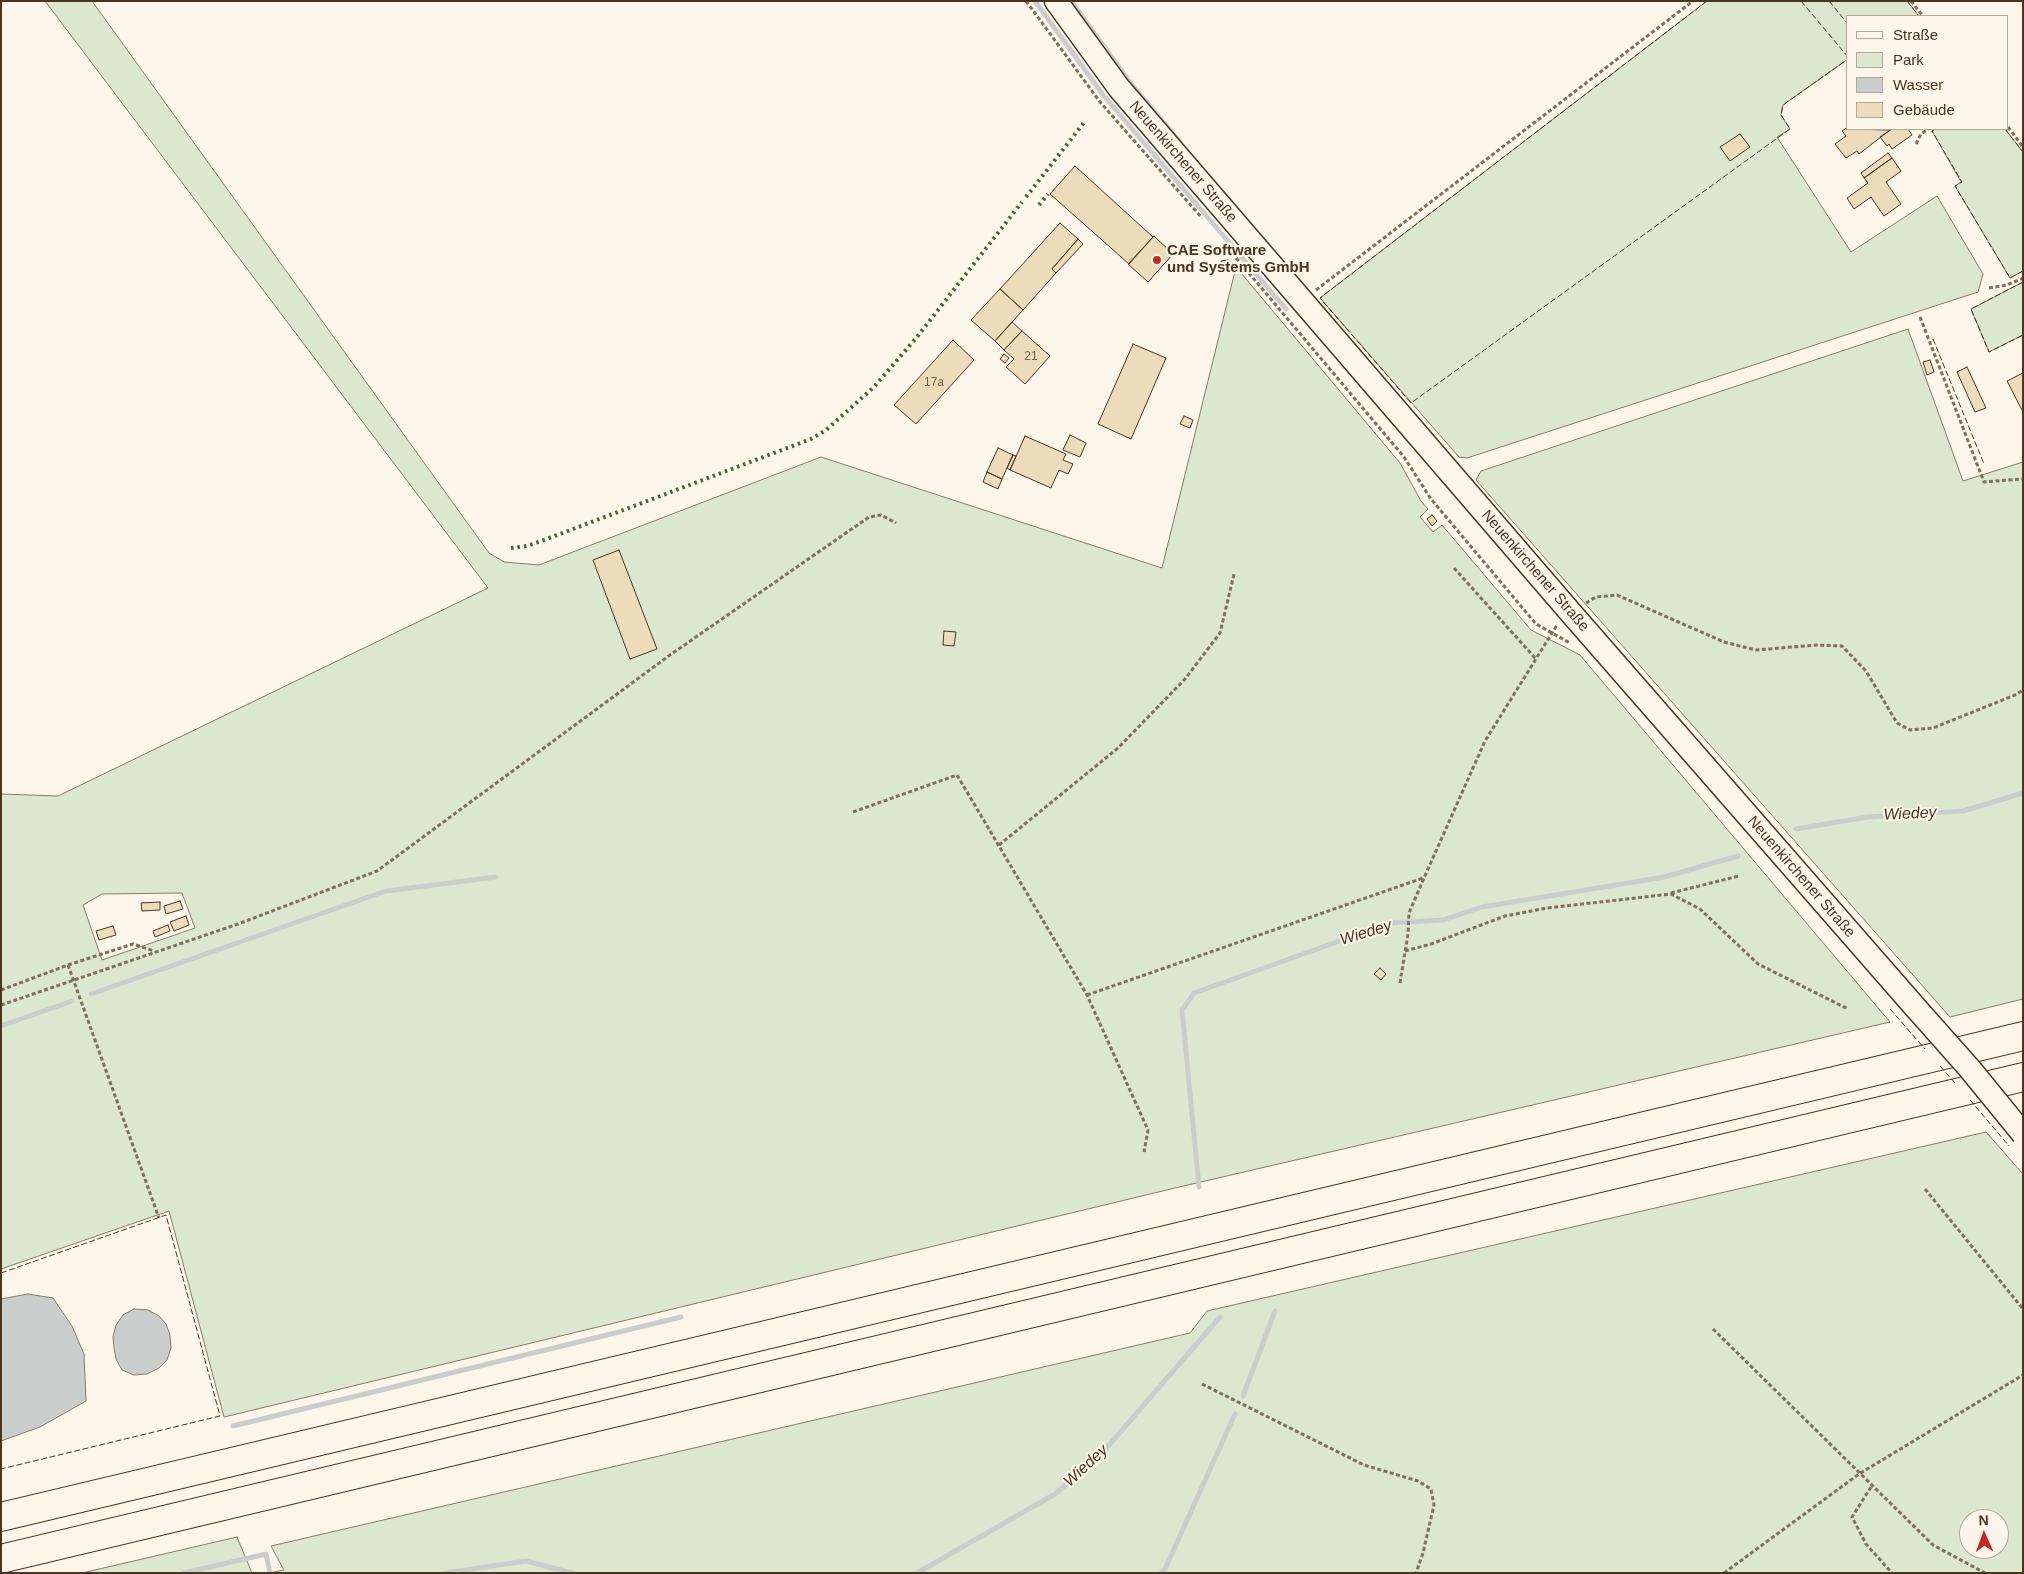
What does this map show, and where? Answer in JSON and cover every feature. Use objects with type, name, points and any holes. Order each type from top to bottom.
[{"type":"highway","points":[[1,1517],[2023,1036]]},
{"type":"highway","points":[[1,1559],[2023,1077]]},
{"type":"main road","name":"Neuenkirchener Straße","points":[[1056,1],[1119,88],[1571,613],[1970,1069],[2023,1134]]},
{"type":"path","points":[[1026,1],[1100,102],[1203,219]]},
{"type":"path","points":[[1302,301],[1694,1]]},
{"type":"path","points":[[1911,1],[1922,15]]},
{"type":"path","points":[[2009,128],[2023,147]]},
{"type":"path","points":[[1916,144],[1921,134],[1927,130]]},
{"type":"path","points":[[1229,248],[1404,457],[1443,514],[1536,624],[1552,633]]},
{"type":"path","points":[[1989,288],[2008,285],[2023,278]]},
{"type":"path","points":[[1920,317],[1984,482],[2023,479]]},
{"type":"path","points":[[1,1005],[238,924],[377,871],[662,661],[869,517],[881,515],[896,523]]},
{"type":"path","points":[[1454,568],[1536,658]]},
{"type":"path","points":[[999,845],[1118,748],[1185,679],[1220,634],[1234,574]]},
{"type":"path","points":[[1400,982],[1408,934],[1409,913],[1485,741],[1557,625],[1571,613],[1596,597],[1617,595],[1724,642],[1756,650],[1816,645],[1842,646],[1866,671],[1897,722],[1910,730],[1933,728],[2023,690]]},
{"type":"path","points":[[853,812],[957,775],[1087,995],[1148,1130],[1144,1152]]},
{"type":"path","points":[[1405,951],[1431,944],[1505,916],[1547,908],[1671,894],[1739,876]]},
{"type":"path","points":[[1087,995],[1424,878]]},
{"type":"path","points":[[1671,894],[1700,909],[1758,964],[1848,1008]]},
{"type":"path","points":[[1,990],[68,965],[133,944],[156,952]]},
{"type":"path","points":[[68,965],[159,1218]]},
{"type":"path","points":[[1925,1189],[2023,1309]]},
{"type":"path","points":[[1713,1329],[1933,1545],[1985,1573]]},
{"type":"path","points":[[1724,1573],[1859,1474],[2023,1375]]},
{"type":"path","points":[[1202,1384],[1364,1465],[1418,1482],[1431,1489],[1434,1505],[1423,1553],[1416,1573]]},
{"type":"path","points":[[1872,1487],[1852,1517],[1866,1544],[1892,1573]]},
{"type":"green space","points":[[45,1],[92,1],[489,553],[504,562],[539,565],[821,457],[1162,568],[1236,267],[1400,463],[1421,501],[1428,509],[1420,517],[1433,532],[1442,525],[1531,630],[1580,655],[1890,1022],[1175,1188],[224,1417],[169,1211],[1,1269],[1,794],[58,796],[488,588]],"holes":[[[182,893],[195,928],[102,960],[83,905],[102,894]]]},
{"type":"green space","points":[[1707,1],[1907,1],[1918,15],[1846,15],[1846,60],[1783,105],[1781,115],[1790,129],[1777,137],[1851,252],[1937,196],[1983,274],[1978,292],[1467,458],[1459,457],[1320,298]]},
{"type":"green space","points":[[2006,130],[2023,152],[2023,271],[2010,278],[1955,186],[1961,182],[1932,131]]},
{"type":"green space","points":[[2023,282],[2023,335],[1989,352],[1971,309]]},
{"type":"green space","points":[[1908,329],[1963,481],[2023,462],[2023,999],[1950,1017],[1476,480],[1481,471]]},
{"type":"green space","points":[[1986,1132],[2023,1174],[2023,1573],[269,1573],[284,1570],[271,1546],[1190,1333],[1207,1311]]},
{"type":"green space","points":[[237,1537],[252,1573],[82,1573]]},
{"type":"water","points":[[28,1294],[53,1298],[72,1326],[84,1354],[86,1401],[40,1427],[1,1441],[1,1299]]},
{"type":"water","points":[[134,1309],[148,1310],[159,1316],[166,1324],[170,1335],[171,1348],[167,1360],[159,1368],[147,1374],[134,1375],[122,1370],[116,1359],[113,1337],[116,1325],[123,1315]]},
{"type":"building","points":[[1846,128],[1846,130],[1890,130],[1859,154],[1857,151],[1846,158],[1835,144],[1846,136],[1842,131]]},
{"type":"building","points":[[1890,130],[1909,130],[1912,135],[1892,149],[1880,137]]},
{"type":"building","points":[[1740,134],[1750,147],[1730,161],[1720,147]]},
{"type":"building","points":[[1888,153],[1892,158],[1864,178],[1861,173]]},
{"type":"building","points":[[1892,158],[1901,171],[1886,182],[1901,204],[1884,216],[1871,197],[1854,209],[1847,198],[1868,183],[1864,178]]},
{"type":"building","points":[[1075,166],[1153,237],[1129,264],[1050,194]]},
{"type":"building","points":[[1060,223],[1078,239],[1052,269],[1056,273],[1023,310],[1000,289]]},
{"type":"building","points":[[1154,236],[1173,254],[1148,282],[1128,264]]},
{"type":"building","points":[[1078,239],[1083,244],[1056,273],[1052,269]]},
{"type":"building","points":[[1228,260],[1229,266],[1222,267],[1221,261]]},
{"type":"building","points":[[1000,289],[1023,310],[995,341],[971,320]]},
{"type":"building","points":[[1012,322],[1022,331],[1004,350],[995,341]]},
{"type":"building","points":[[1022,331],[1050,356],[1025,384],[1006,367],[1014,359],[1004,350]]},
{"type":"building","points":[[953,340],[974,360],[916,424],[894,405]]},
{"type":"building","points":[[1133,344],[1166,358],[1131,439],[1098,424]]},
{"type":"building","points":[[1004,354],[1009,358],[1005,363],[1000,359]]},
{"type":"building","points":[[1930,360],[1934,372],[1927,375],[1923,362]]},
{"type":"building","points":[[1967,367],[1986,408],[1975,412],[1957,372]]},
{"type":"building","points":[[2023,373],[2023,412],[2007,381]]},
{"type":"building","points":[[1184,416],[1193,420],[1190,428],[1180,424]]},
{"type":"building","points":[[1070,435],[1086,443],[1080,457],[1063,450]]},
{"type":"building","points":[[1025,436],[1066,454],[1063,460],[1073,464],[1068,474],[1059,470],[1051,488],[1010,470]]},
{"type":"building","points":[[998,448],[1013,455],[1002,479],[987,472]]},
{"type":"building","points":[[1013,455],[1016,456],[1010,470],[1007,468]]},
{"type":"building","points":[[987,472],[1002,479],[998,489],[983,482]]},
{"type":"building","points":[[1432,515],[1437,521],[1432,526],[1427,519]]},
{"type":"building","points":[[619,550],[657,649],[630,659],[593,560]]},
{"type":"building","points":[[944,631],[956,632],[954,646],[943,645]]},
{"type":"building","points":[[180,901],[183,909],[166,914],[164,906]]},
{"type":"building","points":[[160,902],[160,910],[142,911],[141,903]]},
{"type":"building","points":[[186,916],[189,925],[174,931],[170,922]]},
{"type":"building","points":[[168,925],[170,931],[155,937],[153,931]]},
{"type":"building","points":[[113,926],[116,935],[99,940],[96,931]]},
{"type":"building","points":[[1380,968],[1386,974],[1381,980],[1374,974]]},
{"type":"waterway","points":[[1035,1],[1104,96],[1286,309]]},
{"type":"waterway","points":[[1071,1],[1129,81],[1179,141]]},
{"type":"waterway","name":"Wiedey","points":[[1796,829],[1868,817],[1963,811],[2023,793]]},
{"type":"waterway","name":"Wiedey","points":[[1199,1187],[1182,1010],[1194,993],[1390,923],[1443,920],[1482,907],[1664,877],[1738,856]]},
{"type":"waterway","points":[[91,994],[386,891],[496,877]]},
{"type":"waterway","points":[[1,1026],[72,1001]]},
{"type":"waterway","points":[[1243,1396],[1275,1311]]},
{"type":"waterway","points":[[233,1426],[681,1317]]},
{"type":"waterway","name":"Wiedey","points":[[917,1573],[1055,1494],[1103,1452],[1220,1317]]},
{"type":"waterway","points":[[1161,1573],[1165,1569],[1235,1414]]},
{"type":"waterway","name":"Wiedey","points":[[184,1573],[266,1554],[270,1573]]},
{"type":"waterway","name":"Wiedey","points":[[445,1573],[526,1561],[572,1573]]},
{"type":"hedge","points":[[1026,197],[1086,120]]},
{"type":"hedge","points":[[1039,205],[1048,194]]},
{"type":"hedge","points":[[511,548],[527,546],[544,540],[811,439],[826,430],[874,387],[917,337],[1022,202]]},
{"type":"fence","points":[[1707,1],[1320,298],[1411,403],[1790,129],[1781,115],[1783,105],[1846,60]]},
{"type":"fence","points":[[1801,1],[1846,55]]},
{"type":"fence","points":[[1829,1],[1846,22]]},
{"type":"fence","points":[[1907,1],[1918,15]]},
{"type":"fence","points":[[1934,130],[1932,131],[1962,182],[1955,186],[2010,278],[2023,271]]},
{"type":"fence","points":[[2006,130],[2023,152]]},
{"type":"fence","points":[[2023,282],[1971,309],[1989,352],[2023,335]]},
{"type":"fence","points":[[1933,339],[1984,464]]},
{"type":"fence","points":[[1890,1009],[1925,1049]]},
{"type":"fence","points":[[1940,1066],[1955,1083]]},
{"type":"fence","points":[[1970,1100],[2009,1146]]},
{"type":"fence","points":[[1,1273],[166,1215],[220,1416],[1,1469]]},
{"type":"place","name":"CAE Software und Systems GmbH","points":[[1157,260]]}]
